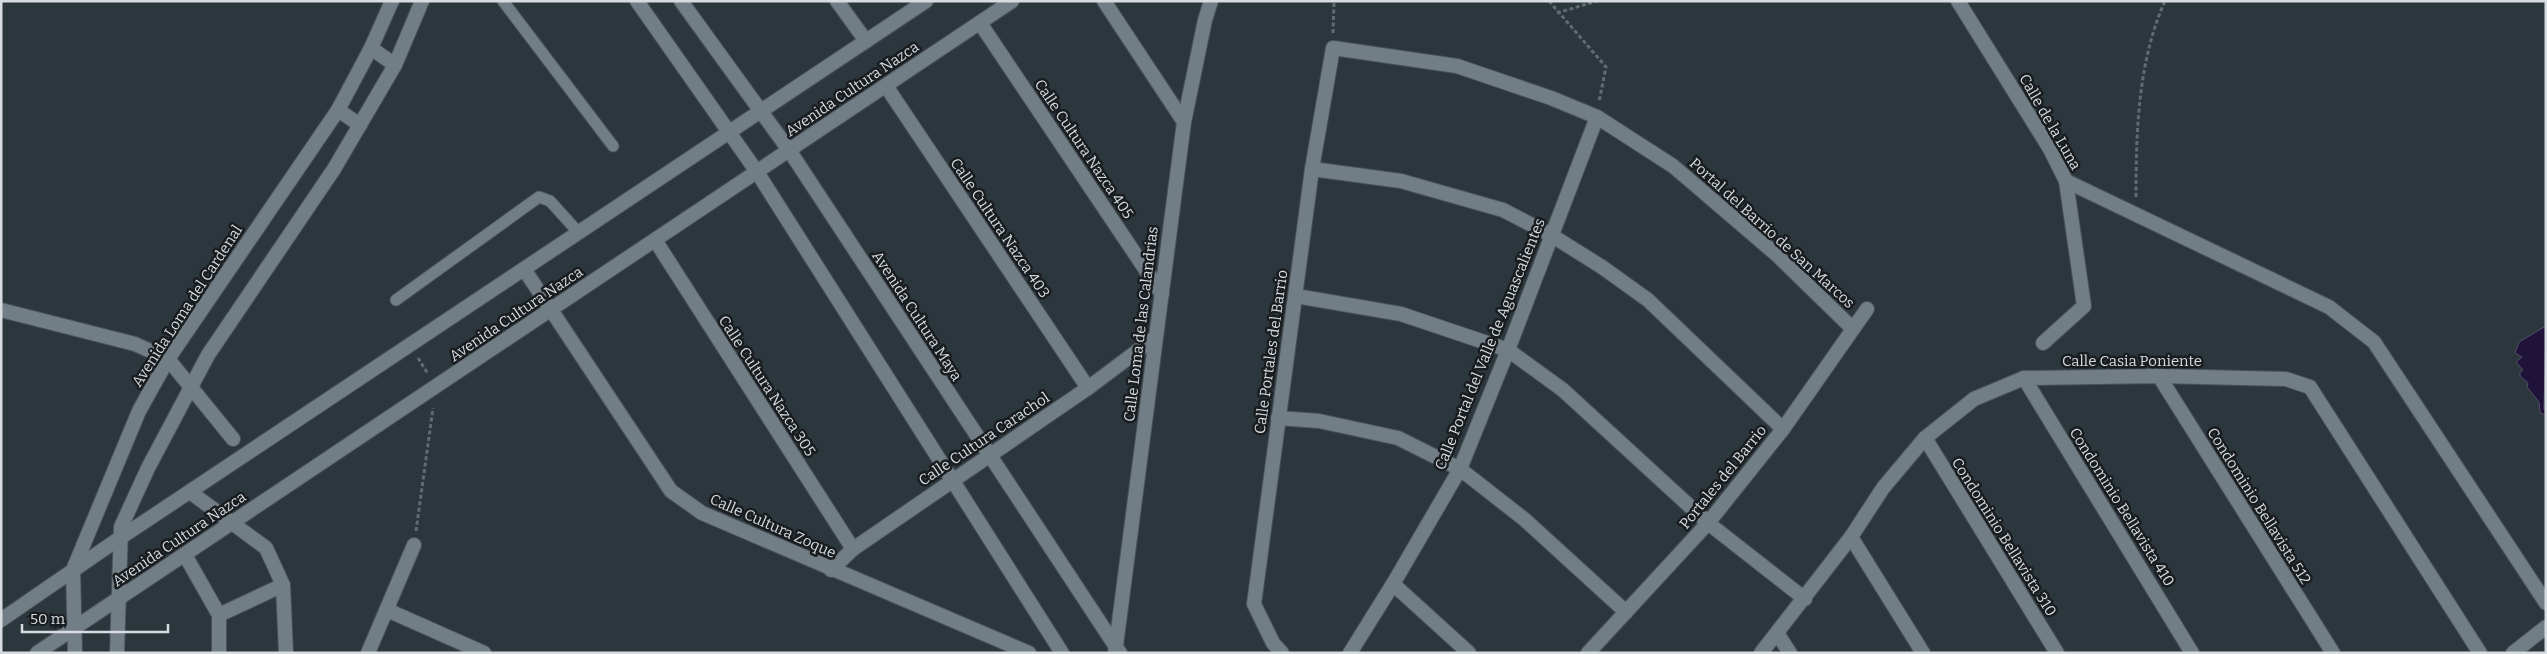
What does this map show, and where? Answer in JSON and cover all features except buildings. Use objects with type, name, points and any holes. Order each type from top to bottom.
[{"type":"street","name":"Avenida Loma del Cardenal","points":[[75,653],[73,570],[139,412],[168,360],[338,110],[371,48],[392,1]]},
{"type":"street","points":[[117,653],[120,538],[122,526],[148,468],[208,355],[334,169],[360,125],[395,65],[422,1]]},
{"type":"street","points":[[637,1],[757,172],[1062,653]]},
{"type":"street","name":"Avenida Cultura Maya","points":[[681,1],[762,110],[789,150],[1117,651]]},
{"type":"street","points":[[837,1],[866,41]]},
{"type":"street","points":[[1,620],[120,538],[926,1]]},
{"type":"street","name":"Avenida Cultura Nazca","points":[[37,653],[1012,1]]},
{"type":"street","points":[[1104,1],[1184,122]]},
{"type":"street","name":"Calle Loma de las Calandrias","points":[[1117,651],[1184,122],[1205,20],[1211,1]]},
{"type":"street","name":"Calle de la Luna","points":[[1958,1],[2050,149],[2066,181],[2084,306],[2043,343]]},
{"type":"street","name":"Calle Cultura Nazca 405","points":[[980,23],[1162,294]]},
{"type":"street","points":[[371,48],[395,65]]},
{"type":"street","name":"Portal del Barrio de San Marcos","points":[[1333,48],[1457,66],[1551,98],[1597,117],[1674,166],[1777,255],[1852,328]]},
{"type":"street","name":"Calle Portales del Barrio","points":[[1282,653],[1273,643],[1254,604],[1312,169],[1333,48]]},
{"type":"street","name":"Calle Cultura Nazca 403","points":[[886,86],[1088,388]]},
{"type":"street","points":[[338,110],[360,125]]},
{"type":"street","name":"Calle Portal del Valle de Aguascalientes","points":[[1350,653],[1393,584],[1460,469],[1508,350],[1597,117]]},
{"type":"street","points":[[1312,169],[1401,181],[1503,210],[1551,235],[1602,267],[1648,300],[1783,429]]},
{"type":"street","points":[[2066,181],[2329,307],[2374,342],[2546,603]]},
{"type":"street","name":"Calle Cultura Nazca 305","points":[[655,240],[852,549]]},
{"type":"street","name":"Calle Cultura Zoque","points":[[524,269],[671,491],[702,513],[831,570],[1029,653]]},
{"type":"street","points":[[1296,296],[1401,314],[1508,350],[1563,390],[1708,523],[1805,599]]},
{"type":"street","name":"Portales del Barrio","points":[[1588,653],[1708,523],[1783,429],[1867,309]]},
{"type":"street","points":[[1,310],[135,344],[168,360],[232,439]]},
{"type":"street","name":"Calle Cultura Carachol","points":[[831,570],[852,549],[1088,388],[1156,336]]},
{"type":"street","name":"Calle Casia Poniente","points":[[1761,653],[1805,599],[1851,537],[1883,488],[1925,438],[1974,398],[2024,378],[2158,376],[2286,379],[2310,387],[2480,653]]},
{"type":"street","name":"Condominio Bellavista 512","points":[[2158,376],[2332,653]]},
{"type":"street","name":"Condominio Bellavista 410","points":[[2024,378],[2192,653]]},
{"type":"street","points":[[1278,418],[1318,421],[1398,438],[1460,469],[1524,519],[1626,612]]},
{"type":"street","name":"Condominio Bellavista 310","points":[[1925,438],[2056,653]]},
{"type":"street","points":[[190,492],[234,522],[266,548],[283,586],[286,653]]},
{"type":"street","points":[[1851,537],[1923,653]]},
{"type":"street","points":[[368,653],[414,545]]},
{"type":"street","points":[[185,555],[219,615],[219,653]]},
{"type":"street","points":[[1393,584],[1469,653]]},
{"type":"street","points":[[219,615],[283,586]]},
{"type":"street","points":[[387,610],[484,653]]},
{"type":"street","points":[[2513,653],[2546,627]]},
{"type":"street","points":[[1777,633],[1790,653]]},
{"type":"lane","points":[[503,1],[614,146]]},
{"type":"lane","points":[[396,300],[539,197],[550,201],[579,232]]},
{"type":"path","points":[[1333,48],[1334,1]]},
{"type":"path","points":[[1549,1],[1557,13],[1606,67],[1597,117]]},
{"type":"path","points":[[1557,13],[1597,1]]},
{"type":"path","points":[[2136,213],[2136,160],[2144,65],[2153,28],[2165,1]]},
{"type":"path","points":[[410,345],[436,387],[414,545]]},
{"type":"shaded area","points":[[2546,326],[2544,408],[2546,415],[2540,413],[2539,402],[2527,387],[2528,383],[2520,376],[2520,372],[2523,370],[2516,362],[2522,357],[2515,353],[2519,342]]}]
